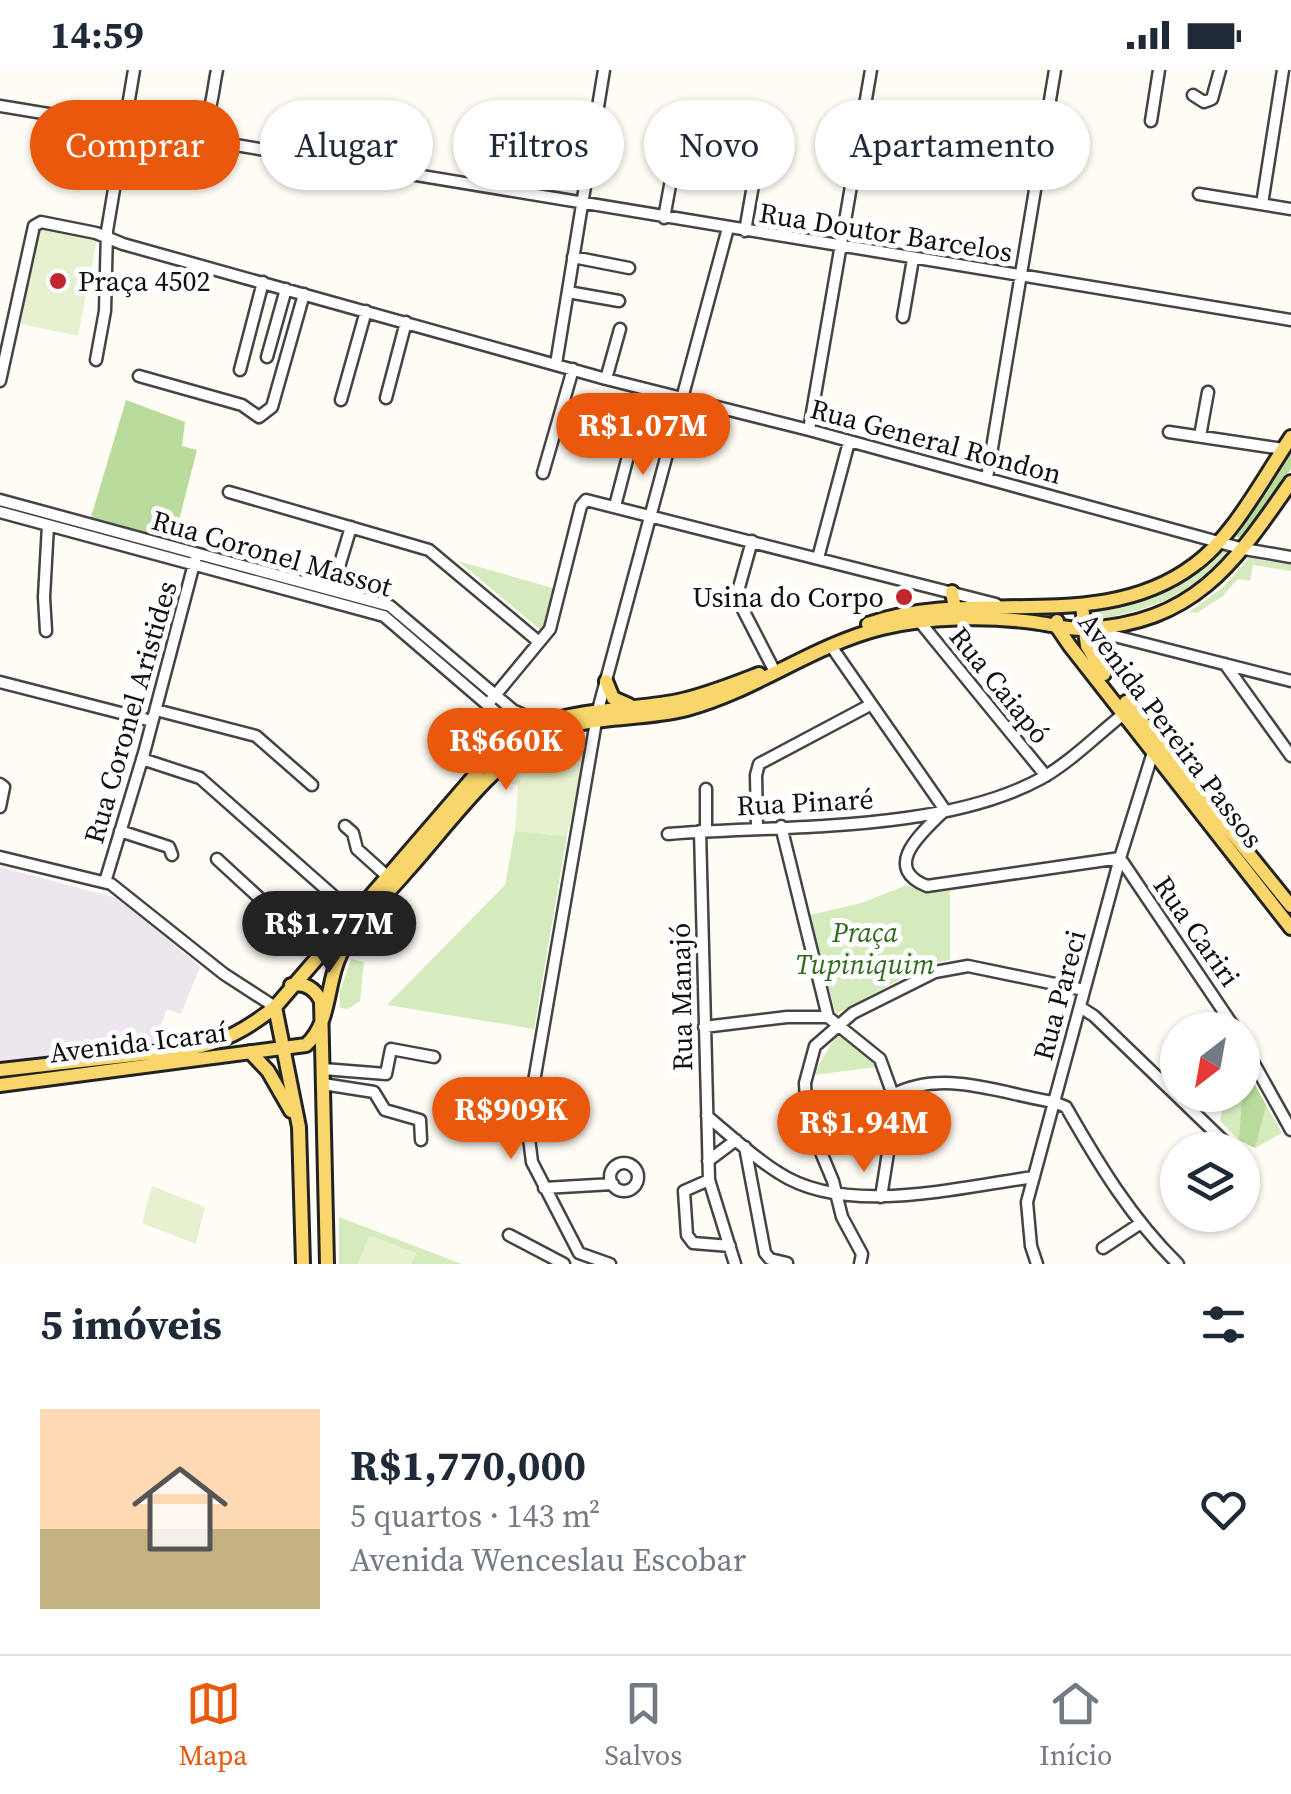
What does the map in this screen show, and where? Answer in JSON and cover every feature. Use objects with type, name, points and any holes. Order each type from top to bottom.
[{"type":"main road","points":[[303,1264],[299,1127],[274,1008],[495,752],[520,732],[552,719],[595,721],[636,706],[707,693],[884,619],[1002,605],[1107,604],[1157,588],[1196,565],[1220,541],[1287,443]]},
{"type":"main road","points":[[327,1264],[323,1020],[331,978],[346,944],[466,804],[519,752],[537,739],[572,724],[682,710],[727,698],[831,646],[882,628],[920,622],[990,620],[1085,629],[1133,620],[1176,606],[1214,582],[1244,549],[1291,482]]},
{"type":"main road","points":[[952,592],[955,609]]},
{"type":"main road","name":"Avenida Pereira Passos","points":[[1058,606],[1057,627],[1228,836],[1291,906]]},
{"type":"main road","name":"Avenida Pereira Passos","points":[[1082,606],[1092,666]]},
{"type":"main road","points":[[762,681],[774,668]]},
{"type":"main road","points":[[606,680],[613,698],[636,706]]},
{"type":"main road","name":"Avenida Pereira Passos","points":[[1228,836],[1291,925]]},
{"type":"main road","points":[[283,1049],[306,1045],[323,1020],[318,994],[305,985],[292,985]]},
{"type":"main road","name":"Avenida Icaraí","points":[[0,1070],[211,1045],[253,1025],[274,1008]]},
{"type":"main road","name":"Avenida Icaraí","points":[[0,1085],[283,1049]]},
{"type":"main road","points":[[250,1052],[268,1071],[299,1127]]},
{"type":"street","points":[[129,100],[134,70]]},
{"type":"street","points":[[211,100],[217,70]]},
{"type":"street","points":[[556,364],[604,70]]},
{"type":"street","points":[[810,430],[871,70]]},
{"type":"street","points":[[988,478],[1055,70]]},
{"type":"street","points":[[1152,121],[1159,70]]},
{"type":"street","points":[[1193,94],[1204,102],[1212,99],[1220,70]]},
{"type":"street","points":[[1262,204],[1283,70]]},
{"type":"street","name":"Rua Doutor Barcelos","points":[[0,106],[30,111]]},
{"type":"street","name":"Rua Doutor Barcelos","points":[[240,148],[1291,320]]},
{"type":"street","points":[[96,360],[105,311],[107,238],[114,190]]},
{"type":"street","points":[[664,218],[669,190]]},
{"type":"street","points":[[745,231],[752,190]]},
{"type":"street","points":[[1199,194],[1291,209]]},
{"type":"street","name":"Rua General Rondon","points":[[0,381],[35,224],[40,222],[96,232],[606,379],[810,430],[1244,549],[1291,557]]},
{"type":"street","points":[[610,1264],[588,1262],[580,1253],[532,1162],[526,1122],[595,721],[728,228]]},
{"type":"street","points":[[574,257],[629,268]]},
{"type":"street","points":[[902,317],[913,259]]},
{"type":"street","points":[[240,370],[263,282]]},
{"type":"street","points":[[267,357],[286,288]]},
{"type":"street","points":[[568,292],[619,301]]},
{"type":"street","points":[[139,376],[242,405],[259,417],[272,408],[304,294]]},
{"type":"street","points":[[341,400],[366,310]]},
{"type":"street","points":[[386,398],[406,322]]},
{"type":"street","points":[[606,379],[620,329]]},
{"type":"street","points":[[543,473],[572,369]]},
{"type":"street","points":[[1200,436],[1208,392]]},
{"type":"street","points":[[1169,432],[1287,443]]},
{"type":"street","points":[[615,506],[632,441]]},
{"type":"street","points":[[818,558],[849,442]]},
{"type":"street","points":[[229,492],[428,550],[539,642]]},
{"type":"street","name":"Rua Coronel Massot","points":[[0,500],[384,616],[491,699],[514,711],[520,732]]},
{"type":"street","points":[[491,699],[550,630],[581,506],[586,500],[1002,605]]},
{"type":"street","name":"Rua Coronel Massot","points":[[0,512],[390,606],[491,699],[520,732]]},
{"type":"street","points":[[46,631],[48,525]]},
{"type":"street","points":[[332,590],[351,527]]},
{"type":"street","points":[[752,540],[738,600],[774,668]]},
{"type":"street","name":"Rua Coronel Aristides","points":[[105,882],[195,559]]},
{"type":"street","points":[[952,592],[990,620]]},
{"type":"street","points":[[1133,620],[1131,635],[1138,642]]},
{"type":"street","name":"Rua Caiapó","points":[[920,622],[1046,776]]},
{"type":"street","points":[[1085,629],[1291,681]]},
{"type":"street","points":[[831,646],[945,810],[907,852],[909,874],[927,886],[1120,858]]},
{"type":"street","points":[[1224,664],[1291,756]]},
{"type":"street","points":[[0,682],[256,736],[312,785]]},
{"type":"street","points":[[757,827],[756,776],[760,764],[870,705]]},
{"type":"street","points":[[514,711],[552,719]]},
{"type":"street","name":"Rua Pinaré","points":[[668,834],[912,818],[1004,796],[1046,776],[1128,711]]},
{"type":"street","points":[[519,752],[525,741],[520,732]]},
{"type":"street","name":"Rua Pareci","points":[[1037,1264],[1031,1246],[1028,1202],[1120,858],[1155,746]]},
{"type":"street","points":[[142,759],[200,778],[354,914]]},
{"type":"street","points":[[0,784],[4,786],[0,807]]},
{"type":"street","name":"Rua Manajó","points":[[706,789],[704,1027],[709,1180],[735,1264]]},
{"type":"street","points":[[344,826],[353,833],[357,848],[387,876]]},
{"type":"street","points":[[781,826],[833,1020],[880,1060],[893,1095],[893,1122],[881,1197]]},
{"type":"street","points":[[120,831],[169,847],[172,855]]},
{"type":"street","points":[[0,857],[105,882],[274,1008]]},
{"type":"street","name":"Rua Cariri","points":[[1120,858],[1224,1012]]},
{"type":"street","points":[[217,859],[320,954]]},
{"type":"street","points":[[704,1027],[788,1017],[833,1020],[935,972],[968,966],[1084,990]]},
{"type":"street","points":[[1080,1007],[1214,1132]]},
{"type":"street","points":[[833,1020],[815,1046],[804,1083],[807,1119],[841,1193],[840,1212],[862,1254],[860,1264]]},
{"type":"street","points":[[323,1069],[386,1074],[391,1049],[434,1057]]},
{"type":"street","points":[[1260,1074],[1291,1130]]},
{"type":"street","points":[[893,1095],[939,1080],[1066,1107],[1110,1182],[1178,1264]]},
{"type":"street","points":[[323,1084],[374,1092],[385,1110],[420,1120],[421,1140]]},
{"type":"street","points":[[706,1116],[780,1174],[811,1189],[881,1197],[1034,1177]]},
{"type":"street","points":[[708,1161],[741,1143]]},
{"type":"street","points":[[741,1143],[766,1253],[786,1263]]},
{"type":"street","points":[[709,1180],[684,1191],[688,1235],[692,1242],[730,1246]]},
{"type":"street","points":[[544,1188],[613,1184]]},
{"type":"street","points":[[1103,1248],[1141,1223]]},
{"type":"street","points":[[509,1235],[564,1264]]},
{"type":"shaded area","points":[[0,867],[121,899],[200,967],[181,1014],[167,1009],[153,1044],[0,1062]]},
{"type":"green space","name":"Praça 4502","points":[[37,227],[97,238],[78,336],[21,324]]},
{"type":"green space","points":[[126,400],[185,422],[182,446],[197,450],[174,540],[91,517]]},
{"type":"green space","points":[[1291,446],[1291,469],[1245,537],[1236,537],[1233,533]]},
{"type":"green space","points":[[1225,548],[1228,557],[1181,592],[1146,608],[1088,620],[1086,610],[1143,597]]},
{"type":"green space","points":[[1249,558],[1291,565],[1291,571],[1253,565],[1250,581],[1238,579],[1223,596],[1197,613],[1189,612],[1222,588]]},
{"type":"green space","points":[[458,561],[556,589],[543,632]]},
{"type":"green space","points":[[589,738],[567,836],[515,831],[518,785],[499,781],[552,745]]},
{"type":"green space","points":[[515,831],[567,836],[534,1029],[387,1005],[505,885]]},
{"type":"green space","name":"Praça Tupiniquim","points":[[907,885],[925,893],[950,891],[950,960],[929,964],[836,1014],[810,915],[861,903]]},
{"type":"green space","points":[[351,959],[364,962],[360,1001],[348,1009],[340,1008],[340,991]]},
{"type":"green space","points":[[838,1032],[878,1067],[813,1075]]},
{"type":"green space","points":[[1260,1094],[1282,1133],[1260,1145],[1260,1132],[1231,1132],[1220,1121],[1223,1112],[1260,1112]]},
{"type":"green space","points":[[1260,1094],[1266,1105],[1259,1132],[1240,1132],[1241,1112],[1260,1112]]},
{"type":"green space","points":[[152,1186],[205,1207],[196,1244],[142,1223]]},
{"type":"green space","points":[[339,1217],[462,1264],[339,1264]]},
{"type":"green space","points":[[369,1235],[416,1253],[412,1264],[358,1264]]},
{"type":"place","name":"Praça 4502","points":[[58,281]]},
{"type":"place","name":"Usina do Corpo","points":[[904,597]]}]
